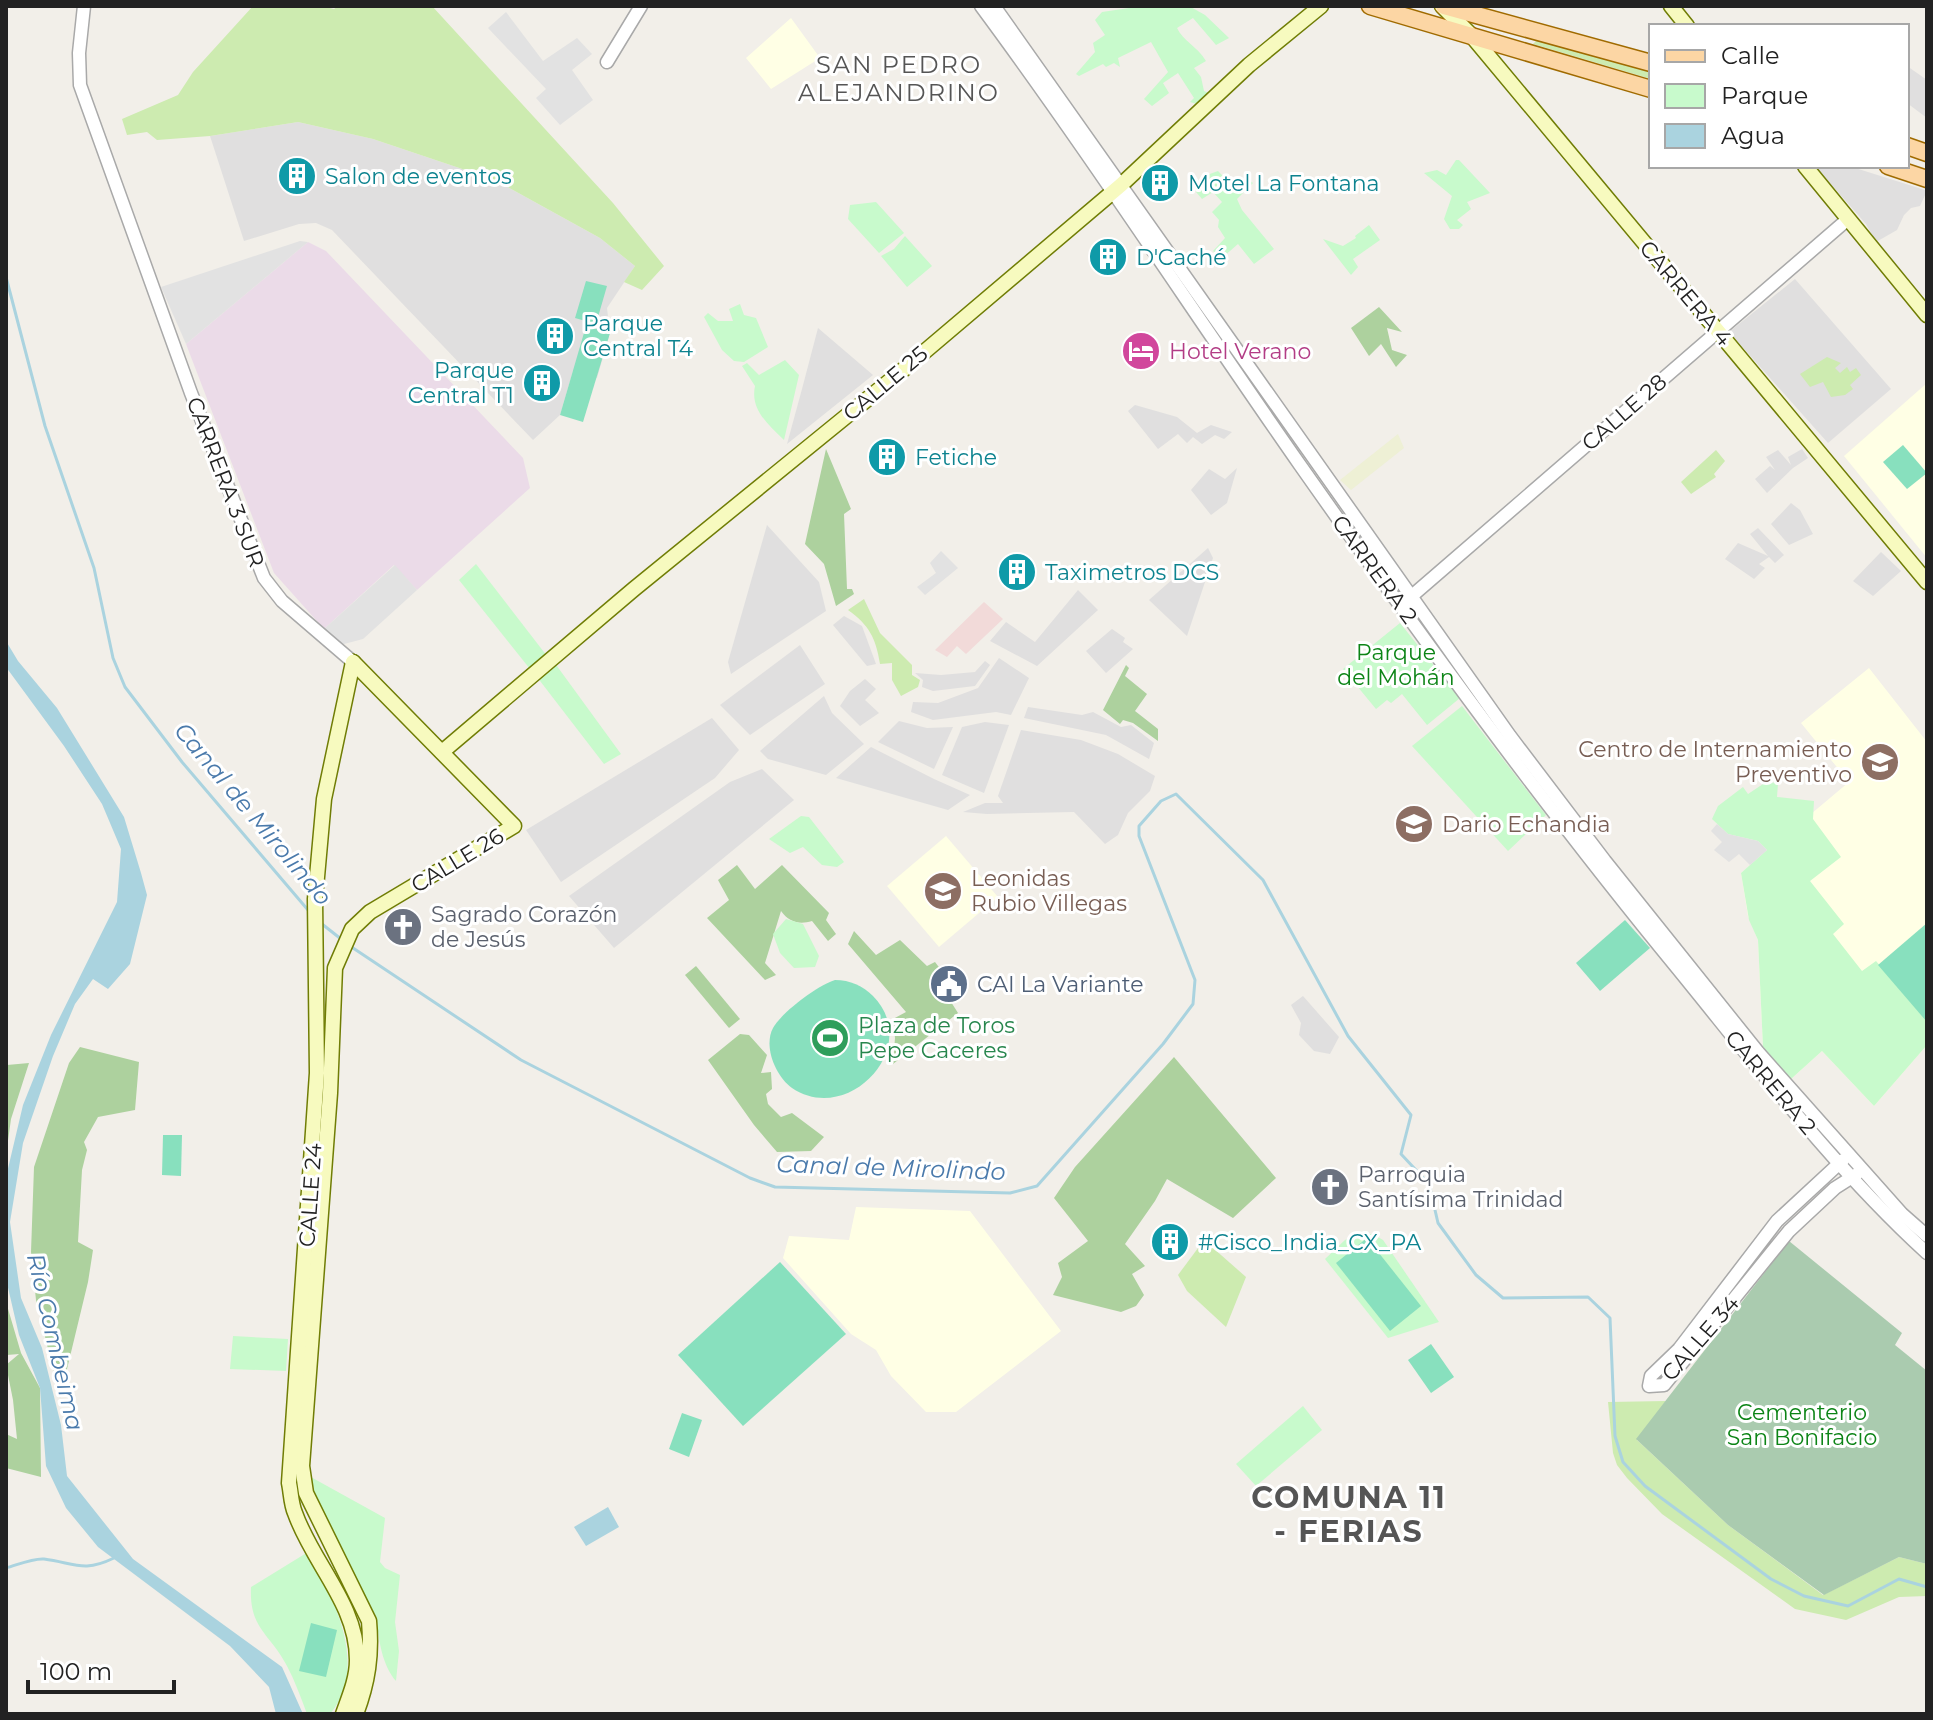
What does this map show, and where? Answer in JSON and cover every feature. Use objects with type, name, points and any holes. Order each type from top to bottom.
[{"type":"main road","name":"CALLE 25","points":[[442,752],[646,579],[897,375],[1116,188],[1249,65],[1321,6]]},
{"type":"main road","points":[[1370,6],[1649,88]]},
{"type":"main road","points":[[1443,6],[1649,62]]},
{"type":"main road","name":"CARRERA 4","points":[[1443,6],[1471,35],[1927,582]]},
{"type":"main road","points":[[1671,6],[1685,24]]},
{"type":"main road","points":[[1807,168],[1927,315]]},
{"type":"main road","points":[[1894,168],[1927,179]]},
{"type":"main road","name":"CARRERA 3 SUR","points":[[353,662],[514,826]]},
{"type":"main road","name":"CALLE 24","points":[[343,1714],[352,1691],[357,1663],[355,1637],[347,1613],[295,1513],[289,1483],[317,1073],[315,903],[324,799],[353,662]]},
{"type":"main road","name":"CALLE 26","points":[[337,961],[352,929],[370,912],[514,826]]},
{"type":"main road","name":"CALLE 24","points":[[337,961],[302,1466],[306,1493],[369,1621],[369,1677],[356,1714]]},
{"type":"street","name":"CARRERA 3 SUR","points":[[84,6],[79,53],[80,85],[191,393],[264,578],[282,601],[353,662]]},
{"type":"street","points":[[610,56],[641,6]]},
{"type":"street","name":"CARRERA 2","points":[[981,6],[1365,532],[1406,601],[1557,819],[1754,1063],[1844,1159],[1863,1171],[1927,1236]]},
{"type":"street","name":"CARRERA 2","points":[[994,6],[1354,541],[1406,601]]},
{"type":"street","name":"CALLE 28","points":[[1406,601],[1848,219]]},
{"type":"street","points":[[1354,541],[1365,532]]},
{"type":"street","name":"CARRERA 2","points":[[1844,1159],[1851,1177],[1927,1253]]},
{"type":"street","name":"CALLE 34","points":[[1844,1159],[1777,1221],[1679,1349],[1651,1376],[1649,1386],[1664,1385],[1789,1231],[1835,1188],[1863,1171]]},
{"type":"shaded area","points":[[506,12],[543,61],[577,38],[592,54],[572,70],[593,100],[560,125],[536,98],[546,89],[488,28]]},
{"type":"shaded area","points":[[791,18],[820,58],[771,89],[746,58]]},
{"type":"shaded area","points":[[1909,67],[1927,80],[1927,118],[1909,104]]},
{"type":"shaded area","points":[[298,122],[373,139],[495,180],[600,238],[635,266],[607,308],[610,333],[597,378],[573,371],[560,415],[533,440],[332,230],[316,223],[299,224],[244,241],[210,136]]},
{"type":"shaded area","points":[[1817,168],[1855,168],[1925,190],[1920,206],[1911,208],[1904,215],[1897,230],[1876,242],[1866,224]]},
{"type":"shaded area","points":[[300,241],[308,242],[186,344],[161,287]]},
{"type":"shaded area","points":[[308,242],[326,251],[523,458],[530,488],[417,590],[394,565],[324,629],[274,573],[186,344]]},
{"type":"shaded area","points":[[1795,279],[1891,389],[1828,443],[1729,332]]},
{"type":"shaded area","points":[[818,328],[873,375],[787,444],[802,389]]},
{"type":"shaded area","points":[[1927,383],[1927,558],[1844,456]]},
{"type":"shaded area","points":[[1135,405],[1177,417],[1197,433],[1211,425],[1232,432],[1224,439],[1215,435],[1202,444],[1193,437],[1187,443],[1178,434],[1158,449],[1128,411]]},
{"type":"shaded area","points":[[1398,434],[1404,448],[1351,490],[1340,480]]},
{"type":"shaded area","points":[[1802,449],[1808,458],[1767,493],[1755,479],[1770,466],[1775,470],[1766,457],[1778,450],[1791,465],[1788,457]]},
{"type":"shaded area","points":[[1237,468],[1227,503],[1211,515],[1191,490],[1209,469],[1225,479]]},
{"type":"shaded area","points":[[1791,503],[1800,510],[1813,534],[1789,545],[1771,524]]},
{"type":"shaded area","points":[[767,525],[819,582],[826,611],[731,674],[728,662]]},
{"type":"shaded area","points":[[1758,528],[1784,555],[1775,563],[1769,557],[1759,564],[1765,568],[1754,579],[1725,559],[1738,543],[1768,556],[1750,534]]},
{"type":"shaded area","points":[[1208,548],[1213,558],[1187,636],[1149,600]]},
{"type":"shaded area","points":[[941,551],[958,568],[925,595],[917,587],[936,573],[930,563]]},
{"type":"shaded area","points":[[1881,552],[1901,571],[1873,596],[1853,581]]},
{"type":"shaded area","points":[[395,565],[417,590],[363,639],[339,643],[324,629]]},
{"type":"shaded area","points":[[1078,590],[1098,610],[1037,666],[990,641],[1006,622],[1035,642]]},
{"type":"shaded area","points":[[984,602],[1003,619],[966,654],[957,646],[947,657],[935,650]]},
{"type":"shaded area","points":[[844,616],[862,626],[876,664],[867,666],[833,625]]},
{"type":"shaded area","points":[[1112,629],[1125,638],[1123,642],[1133,649],[1106,673],[1086,651]]},
{"type":"shaded area","points":[[800,645],[825,684],[750,735],[720,705]]},
{"type":"shaded area","points":[[999,658],[1029,678],[1011,715],[996,712],[933,720],[911,712],[913,702],[938,703],[978,688]]},
{"type":"shaded area","points":[[985,661],[990,665],[975,686],[933,691],[922,687],[923,680],[915,673],[941,675],[975,672]]},
{"type":"shaded area","points":[[1869,668],[1927,742],[1927,1045],[1874,1106],[1822,1051],[1791,1079],[1763,1047],[1758,940],[1748,916],[1741,873],[1849,782],[1801,723]]},
{"type":"shaded area","points":[[865,679],[876,689],[865,700],[879,713],[860,726],[840,706],[850,691]]},
{"type":"shaded area","points":[[824,696],[832,713],[864,744],[826,775],[768,759],[760,751]]},
{"type":"shaded area","points":[[1028,707],[1082,715],[1093,712],[1121,727],[1131,725],[1154,743],[1149,759],[1106,735],[1024,718]]},
{"type":"shaded area","points":[[712,718],[739,750],[715,778],[561,882],[526,830]]},
{"type":"shaded area","points":[[899,721],[927,728],[953,727],[934,769],[878,742]]},
{"type":"shaded area","points":[[985,722],[1009,725],[984,793],[942,775],[962,727]]},
{"type":"shaded area","points":[[1021,730],[1081,740],[1118,754],[1155,776],[1150,791],[1128,813],[1118,835],[1105,844],[1074,812],[963,812],[985,803],[1003,803],[998,796]]},
{"type":"shaded area","points":[[871,747],[970,795],[948,810],[836,778]]},
{"type":"shaded area","points":[[762,769],[794,800],[614,948],[569,896],[730,782]]},
{"type":"shaded area","points":[[1717,824],[1728,834],[1758,841],[1767,850],[1750,865],[1739,854],[1729,862],[1714,850],[1722,842],[1711,831]]},
{"type":"shaded area","name":"Leonidas Rubio Villegas","points":[[946,836],[998,897],[939,947],[887,886]]},
{"type":"shaded area","points":[[1303,996],[1339,1037],[1330,1054],[1314,1051],[1299,1035],[1301,1023],[1291,1005]]},
{"type":"shaded area","points":[[856,1207],[970,1211],[1061,1331],[956,1412],[926,1412],[891,1376],[876,1350],[851,1334],[783,1258],[789,1236],[849,1240]]},
{"type":"green space","points":[[253,6],[322,6],[334,9],[338,6],[432,6],[613,203],[664,266],[642,290],[624,282],[635,266],[600,238],[495,180],[373,139],[298,122],[210,136],[157,140],[147,132],[127,135],[122,119],[178,95],[193,72]]},
{"type":"green space","points":[[1129,6],[1189,6],[1205,15],[1229,38],[1216,45],[1193,18],[1177,28],[1206,61],[1194,68],[1201,77],[1204,91],[1211,94],[1200,105],[1190,102],[1194,98],[1178,73],[1163,83],[1169,93],[1152,106],[1144,99],[1168,72],[1151,42],[1118,58],[1120,67],[1114,63],[1106,67],[1103,64],[1079,76],[1076,74],[1095,52],[1093,43],[1105,35],[1095,20],[1102,12]]},
{"type":"green space","points":[[1537,40],[1649,71],[1649,78],[1533,44]]},
{"type":"green space","points":[[1456,160],[1490,193],[1467,202],[1471,209],[1457,220],[1463,225],[1459,229],[1450,229],[1444,219],[1452,196],[1424,173],[1437,170],[1446,175]]},
{"type":"green space","points":[[1218,171],[1229,182],[1246,178],[1253,183],[1237,199],[1242,210],[1274,249],[1254,264],[1238,244],[1222,258],[1213,251],[1225,238],[1218,227],[1219,220],[1212,212],[1222,202],[1213,192],[1202,199],[1196,192],[1207,175]]},
{"type":"green space","points":[[876,202],[904,233],[879,253],[848,219],[850,205]]},
{"type":"green space","points":[[1369,225],[1380,240],[1353,259],[1358,267],[1351,275],[1323,239],[1343,246]]},
{"type":"green space","points":[[905,236],[932,266],[907,287],[881,256],[894,249]]},
{"type":"green space","points":[[586,281],[607,286],[596,324],[575,318]]},
{"type":"green space","points":[[740,304],[744,315],[756,318],[768,347],[744,362],[734,361],[722,350],[704,317],[708,313],[718,321],[733,321],[729,309]]},
{"type":"green space","points":[[1379,307],[1402,332],[1387,328],[1392,350],[1407,355],[1396,367],[1381,344],[1369,356],[1351,328]]},
{"type":"green space","points":[[586,326],[610,333],[583,422],[560,415]]},
{"type":"green space","points":[[1827,357],[1841,363],[1835,368],[1840,373],[1847,367],[1850,372],[1856,368],[1861,375],[1850,385],[1853,389],[1845,395],[1831,397],[1823,382],[1810,387],[1800,374]]},
{"type":"green space","points":[[785,360],[799,375],[784,440],[758,409],[755,386],[742,366],[747,363],[759,375]]},
{"type":"green space","points":[[1903,445],[1927,473],[1907,489],[1883,462]]},
{"type":"green space","points":[[826,449],[851,509],[844,514],[847,589],[852,589],[854,594],[836,606],[824,564],[805,544]]},
{"type":"green space","points":[[1716,450],[1725,461],[1714,474],[1716,477],[1691,494],[1681,482]]},
{"type":"green space","points":[[476,564],[547,656],[530,669],[459,580]]},
{"type":"green space","points":[[864,599],[880,633],[912,665],[912,675],[920,680],[918,687],[901,696],[892,680],[892,663],[880,664],[870,633],[848,610]]},
{"type":"green space","name":"Parque del Mohán","points":[[1400,623],[1460,698],[1427,725],[1402,694],[1376,709],[1343,669]]},
{"type":"green space","points":[[554,662],[621,754],[604,764],[537,677]]},
{"type":"green space","points":[[1126,665],[1129,668],[1125,676],[1147,694],[1135,711],[1158,729],[1158,741],[1133,723],[1123,720],[1120,724],[1103,710]]},
{"type":"green space","points":[[1462,706],[1546,815],[1508,851],[1412,746]]},
{"type":"green space","points":[[1766,782],[1778,783],[1777,797],[1814,801],[1813,819],[1841,857],[1810,881],[1844,924],[1833,934],[1862,971],[1876,961],[1927,1020],[1927,1045],[1874,1106],[1822,1051],[1791,1079],[1763,1047],[1758,940],[1749,920],[1741,873],[1767,850],[1758,841],[1728,834],[1712,819],[1718,806],[1743,787],[1748,794]]},
{"type":"green space","points":[[801,816],[809,817],[844,862],[837,867],[822,865],[803,847],[790,853],[769,839]]},
{"type":"green space","points":[[737,865],[755,889],[782,865],[829,913],[826,920],[836,934],[828,941],[812,921],[795,922],[781,911],[765,963],[776,975],[765,980],[707,918],[729,900],[718,880]]},
{"type":"green space","points":[[786,919],[803,924],[819,956],[815,967],[794,968],[780,953],[773,934]]},
{"type":"green space","points":[[1625,920],[1650,948],[1600,991],[1576,963]]},
{"type":"green space","points":[[1927,923],[1927,1022],[1878,965]]},
{"type":"green space","points":[[854,931],[876,955],[900,940],[927,966],[935,962],[954,987],[946,994],[958,1013],[893,1064],[893,1019],[906,1012],[848,944]]},
{"type":"green space","points":[[696,966],[740,1019],[729,1028],[685,975]]},
{"type":"green space","name":"Plaza de Toros Pepe Caceres","points":[[835,980],[856,984],[873,996],[886,1016],[889,1037],[884,1058],[872,1075],[855,1089],[835,1097],[814,1097],[792,1088],[781,1077],[770,1052],[770,1036],[773,1028],[792,1007],[819,987]]},
{"type":"green space","points":[[740,1034],[749,1035],[767,1055],[761,1073],[771,1072],[772,1089],[766,1094],[768,1104],[781,1117],[792,1113],[824,1137],[811,1151],[777,1152],[708,1060]]},
{"type":"green space","points":[[80,1047],[139,1062],[135,1110],[98,1117],[84,1142],[87,1150],[82,1170],[78,1242],[93,1250],[60,1398],[36,1300],[31,1252],[34,1167],[69,1063]]},
{"type":"green space","points":[[6,1050],[7,1065],[29,1063],[11,1119],[6,1155]]},
{"type":"green space","points":[[1174,1057],[1276,1178],[1233,1218],[1167,1179],[1125,1244],[1145,1266],[1132,1274],[1144,1295],[1136,1306],[1121,1312],[1053,1295],[1062,1277],[1058,1263],[1088,1241],[1054,1198],[1075,1167]]},
{"type":"green space","points":[[163,1135],[182,1135],[181,1176],[162,1175]]},
{"type":"green space","points":[[1357,1234],[1373,1234],[1383,1240],[1439,1322],[1388,1338],[1325,1259],[1345,1240]]},
{"type":"green space","points":[[1367,1238],[1421,1306],[1390,1331],[1336,1263]]},
{"type":"green space","points":[[1204,1240],[1246,1277],[1226,1327],[1187,1291],[1178,1275]]},
{"type":"green space","name":"Cementerio San Bonifacio","points":[[1789,1241],[1902,1333],[1895,1345],[1927,1371],[1927,1564],[1899,1557],[1824,1595],[1728,1525],[1636,1439]]},
{"type":"green space","points":[[780,1262],[846,1334],[743,1426],[678,1355]]},
{"type":"green space","points":[[6,1302],[21,1353],[40,1388],[41,1477],[6,1468],[6,1434],[17,1439],[6,1365],[19,1354],[7,1355]]},
{"type":"green space","points":[[233,1336],[288,1339],[286,1371],[230,1369]]},
{"type":"green space","points":[[1431,1344],[1454,1377],[1431,1393],[1408,1360]]},
{"type":"green space","points":[[1666,1401],[1637,1440],[1728,1525],[1823,1595],[1899,1557],[1927,1564],[1927,1596],[1899,1597],[1846,1620],[1795,1609],[1662,1514],[1617,1465],[1608,1402]]},
{"type":"green space","points":[[1303,1406],[1322,1430],[1256,1486],[1236,1464]]},
{"type":"green space","points":[[682,1413],[702,1420],[689,1457],[669,1449]]},
{"type":"green space","points":[[309,1476],[385,1518],[380,1562],[400,1575],[395,1622],[399,1651],[396,1681],[384,1659],[377,1618],[314,1501]]},
{"type":"green space","points":[[308,1552],[336,1610],[347,1654],[347,1675],[342,1695],[330,1714],[307,1714],[287,1666],[257,1622],[251,1601],[251,1587]]},
{"type":"green space","points":[[311,1623],[337,1630],[326,1677],[299,1671]]},
{"type":"water","points":[[6,641],[18,661],[57,708],[124,817],[147,895],[130,964],[108,989],[93,979],[75,1004],[53,1056],[23,1143],[10,1222],[21,1298],[42,1348],[61,1425],[67,1476],[133,1559],[282,1667],[303,1714],[276,1714],[269,1687],[230,1646],[98,1547],[66,1508],[46,1466],[40,1388],[19,1335],[6,1279],[6,1177],[23,1105],[51,1035],[117,902],[121,849],[102,804],[6,667]]},
{"type":"water","points":[[608,1507],[619,1527],[586,1546],[574,1527]]},
{"type":"waterway","name":"Canal de Mirolindo","points":[[6,277],[45,426],[94,568],[113,658],[125,687],[182,762],[308,910]]},
{"type":"waterway","name":"Canal de Mirolindo","points":[[350,946],[521,1060],[750,1178],[775,1187],[1010,1193],[1037,1186],[1163,1044],[1193,1004],[1195,980],[1139,836],[1139,826],[1161,801],[1176,794],[1263,880],[1348,1036],[1411,1115],[1401,1154],[1429,1184],[1438,1223],[1476,1275],[1503,1298],[1588,1297],[1610,1318],[1615,1436],[1623,1462],[1645,1486],[1771,1579],[1804,1596],[1848,1606],[1899,1579],[1927,1587]]},
{"type":"waterway","name":"Canal de Mirolindo","points":[[322,924],[341,939]]},
{"type":"waterway","points":[[6,1568],[40,1559],[86,1566],[114,1558]]},
{"type":"place","name":"Salon de eventos","points":[[297,176]]},
{"type":"place","name":"Motel La Fontana","points":[[1160,183]]},
{"type":"place","name":"D'Caché","points":[[1108,257]]},
{"type":"place","name":"Parque Central T4","points":[[555,336]]},
{"type":"place","name":"Hotel Verano","points":[[1141,351]]},
{"type":"place","name":"Parque Central T1","points":[[542,383]]},
{"type":"place","name":"Fetiche","points":[[887,457]]},
{"type":"place","name":"Taximetros DCS","points":[[1017,572]]},
{"type":"place","name":"Centro de Internamiento Preventivo","points":[[1880,762]]},
{"type":"place","name":"Dario Echandia","points":[[1414,824]]},
{"type":"place","name":"Leonidas Rubio Villegas","points":[[943,891]]},
{"type":"place","name":"Sagrado Corazón de Jesús","points":[[403,927]]},
{"type":"place","name":"CAI La Variante","points":[[949,984]]},
{"type":"place","name":"Plaza de Toros Pepe Caceres","points":[[830,1038]]},
{"type":"place","name":"Parroquia Santísima Trinidad","points":[[1330,1187]]},
{"type":"place","name":"#Cisco_India_CX_PA","points":[[1170,1242]]},
{"type":"district","name":"SAN PEDRO ALEJANDRINO","points":[[899,79]]},
{"type":"district","name":"COMUNA 11 - FERIAS","points":[[1349,1515]]},
{"type":"water label","name":"Río Combeima","points":[[55,1342]]}]
